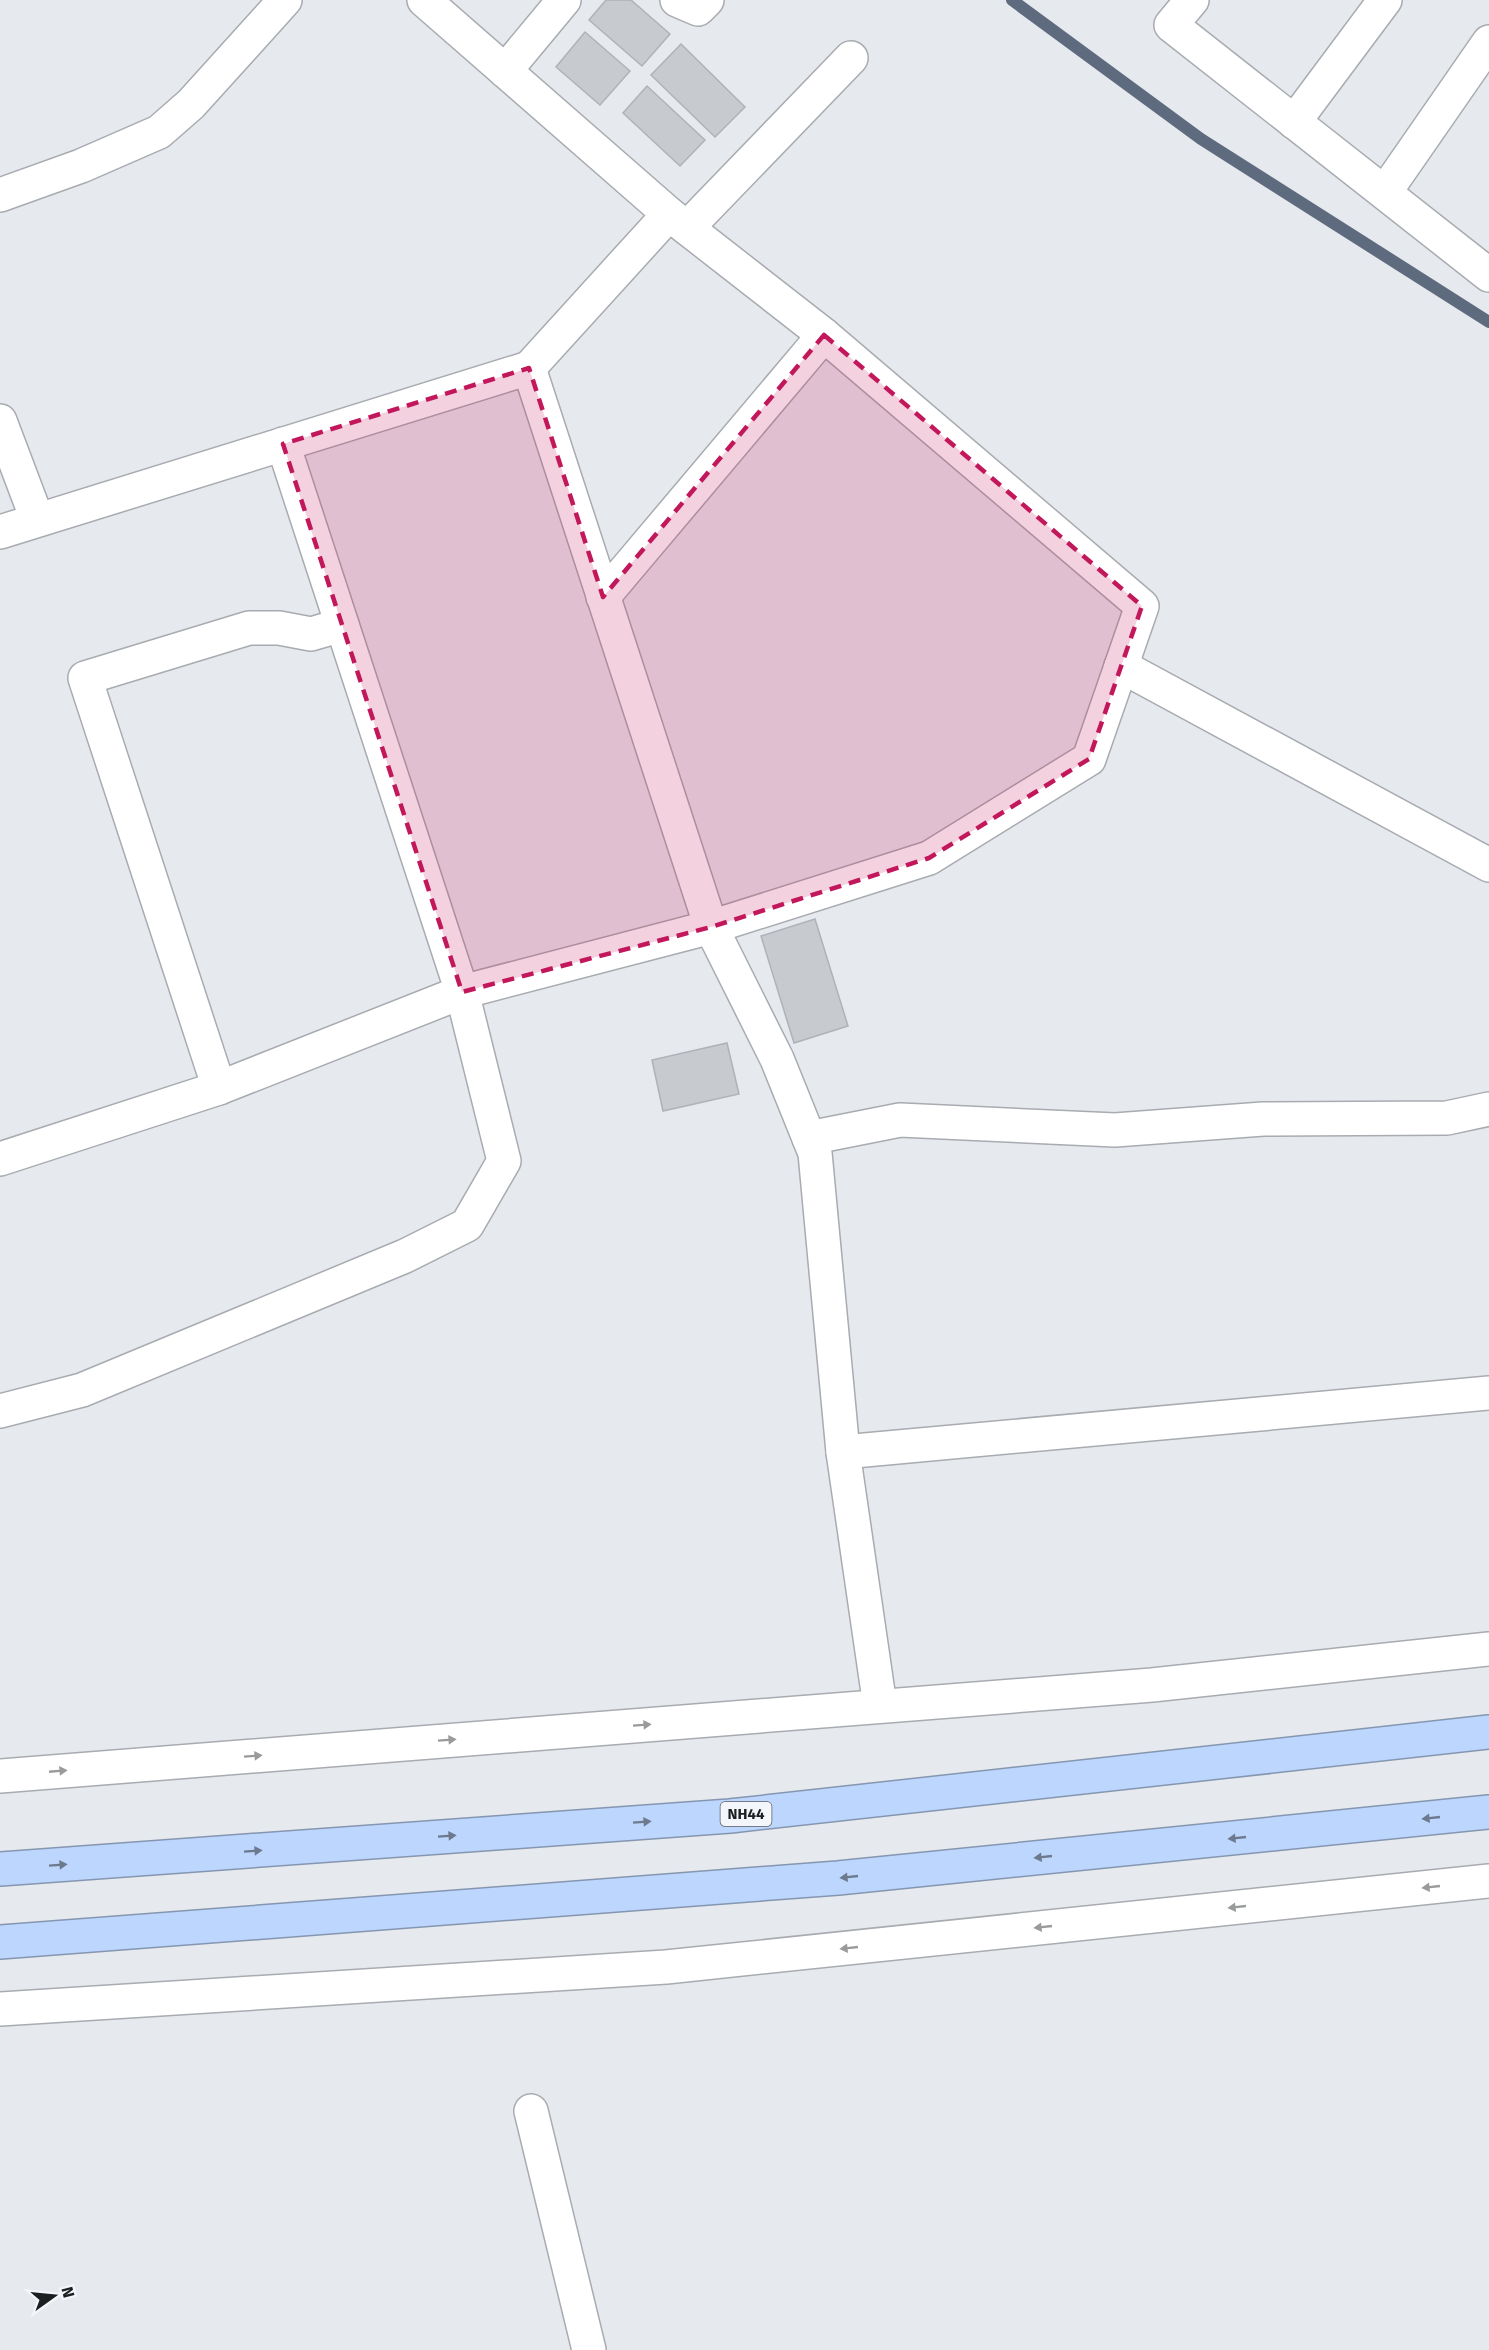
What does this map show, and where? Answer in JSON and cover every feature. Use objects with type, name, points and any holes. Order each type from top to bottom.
[{"type":"highway","name":"NH44","points":[[0,1869],[730,1816],[1489,1732]]},
{"type":"highway","points":[[0,1942],[838,1878],[1489,1812]]},
{"type":"street","points":[[0,195],[91,162],[159,132],[191,104],[285,0]]},
{"type":"street","points":[[0,1159],[219,1088],[462,992],[711,927],[929,858],[1089,759],[1142,606],[824,335],[678,221],[424,0]]},
{"type":"street","points":[[506,71],[564,0]]},
{"type":"street","points":[[677,0],[698,9],[707,0]]},
{"type":"street","points":[[1192,0],[1171,25],[1385,192],[1484,260]]},
{"type":"street","points":[[1294,122],[1385,0]]},
{"type":"street","points":[[1385,192],[1489,42]]},
{"type":"street","points":[[0,532],[529,368],[678,221],[851,58]]},
{"type":"street","points":[[603,597],[824,335]]},
{"type":"street","points":[[529,368],[711,927],[777,1059],[815,1153],[843,1452],[880,1706]]},
{"type":"street","points":[[0,421],[38,519]]},
{"type":"street","points":[[0,1411],[82,1390],[405,1256],[467,1225],[504,1161],[462,992],[283,444]]},
{"type":"street","points":[[219,1088],[85,678],[249,628],[279,628],[311,634],[342,625]]},
{"type":"street","points":[[1121,666],[1489,865]]},
{"type":"street","points":[[809,1138],[900,1120],[1115,1130],[1263,1119],[1447,1118],[1489,1109]]},
{"type":"street","points":[[843,1452],[1489,1393]]},
{"type":"street","points":[[0,1776],[1152,1685],[1489,1649]]},
{"type":"street","points":[[0,2009],[666,1967],[1489,1881]]},
{"type":"street","points":[[531,2111],[589,2350]]},
{"type":"highlighted area","points":[[824,335],[1142,606],[1089,759],[929,858],[711,927],[462,992],[283,444],[529,368],[603,597]]},
{"type":"building","points":[[606,0],[631,0],[670,34],[642,66],[589,20]]},
{"type":"building","points":[[585,32],[630,71],[600,105],[556,67]]},
{"type":"building","points":[[681,44],[745,107],[715,137],[651,75]]},
{"type":"building","points":[[647,86],[705,140],[680,166],[623,113]]},
{"type":"building","points":[[815,919],[848,1026],[794,1043],[761,936]]},
{"type":"building","points":[[727,1043],[739,1094],[663,1111],[652,1060]]},
{"type":"waterway","points":[[1012,0],[1201,139],[1489,322]]}]
